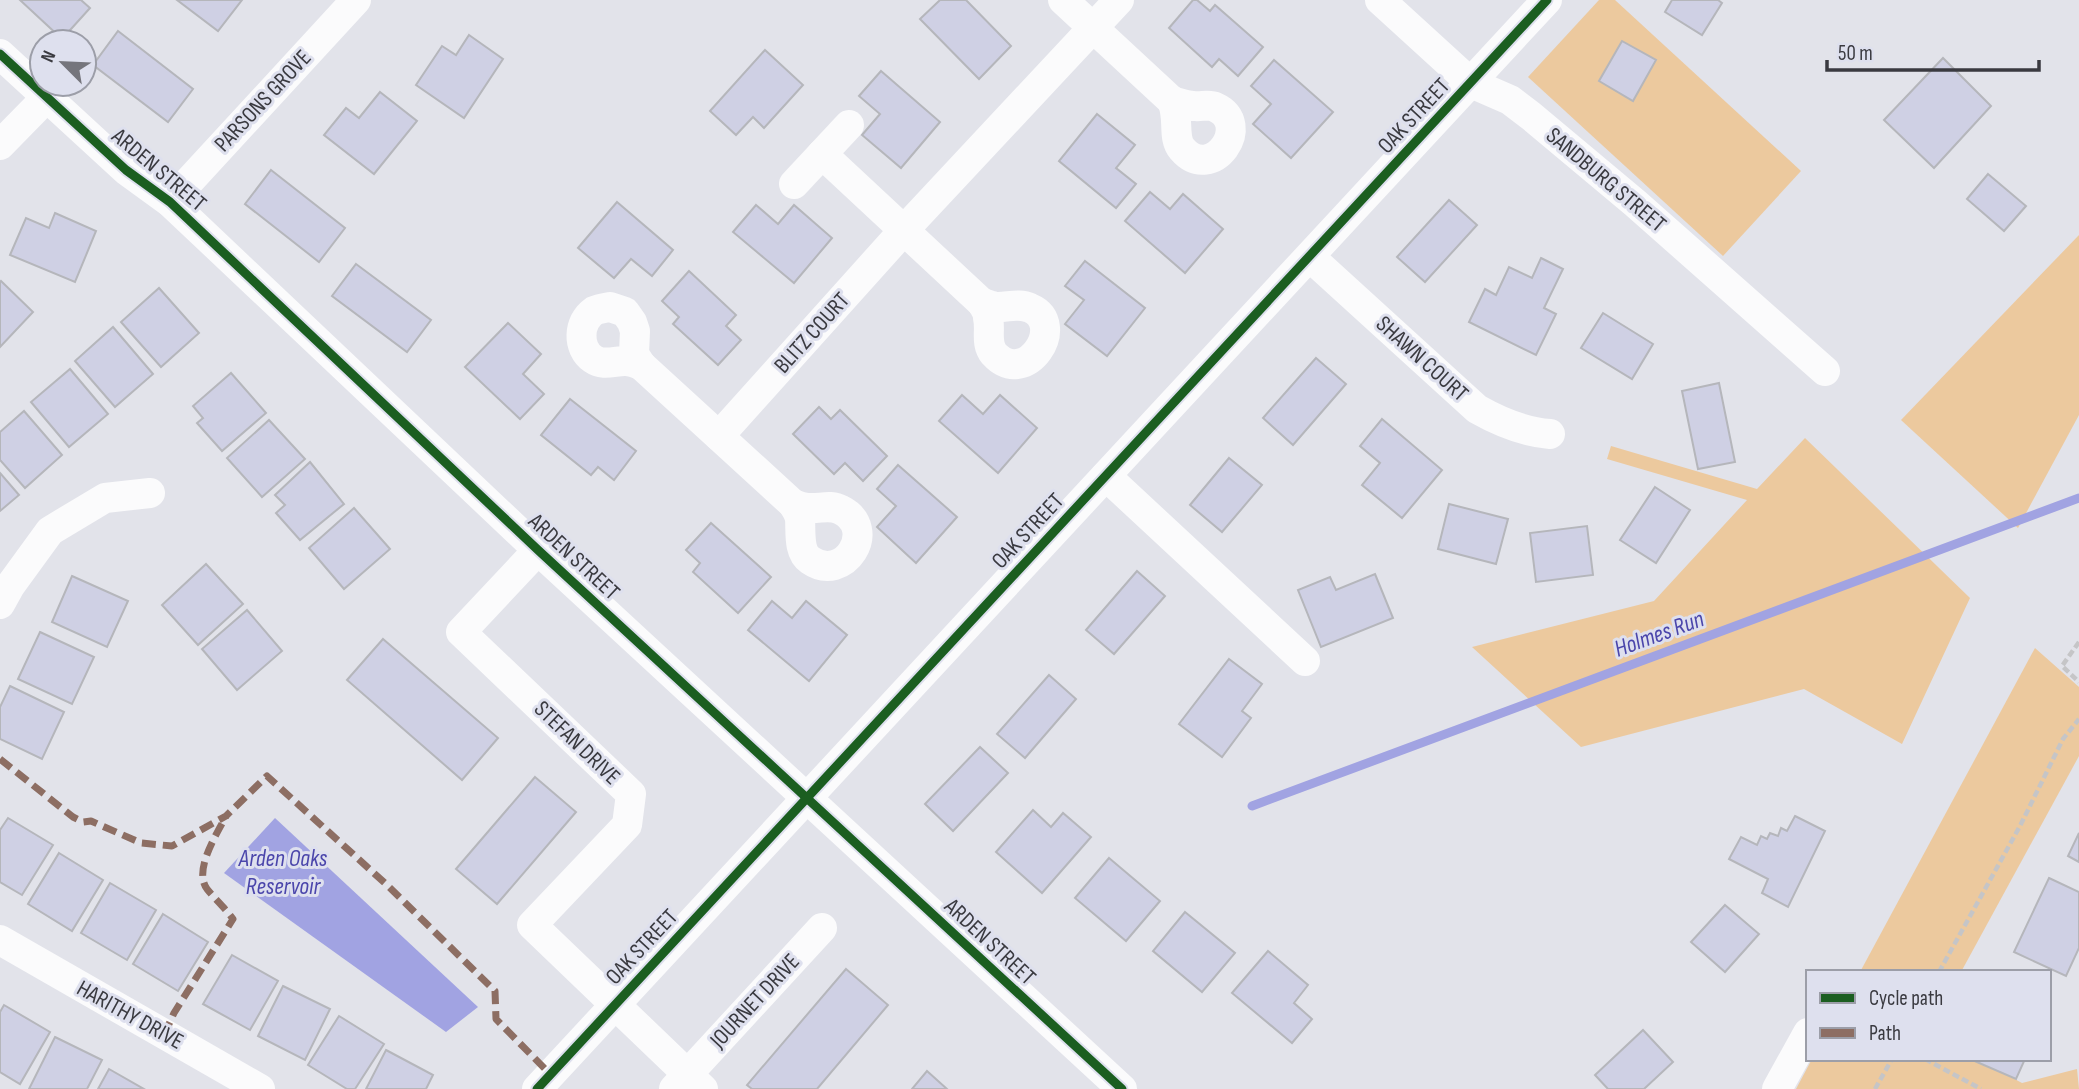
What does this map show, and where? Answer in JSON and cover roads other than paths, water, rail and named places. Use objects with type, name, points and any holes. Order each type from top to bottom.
[{"type":"street","name":"PARSONS GROVE","points":[[170,202],[356,0]]},
{"type":"street","points":[[1063,0],[1172,102]]},
{"type":"street","name":"BLITZ COURT","points":[[719,436],[904,230],[1119,0]]},
{"type":"street","name":"SANDBURG STREET","points":[[1380,0],[1471,83],[1510,100],[1531,116],[1635,203],[1825,371]]},
{"type":"street","name":"OAK STREET","points":[[537,1089],[1548,0]]},
{"type":"street","name":"ARDEN STREET","points":[[0,54],[28,80]]},
{"type":"street","points":[[0,145],[46,98]]},
{"type":"street","name":"ARDEN STREET","points":[[48,98],[126,170],[170,202],[538,551],[1122,1089]]},
{"type":"street","points":[[794,184],[849,125]]},
{"type":"street","points":[[822,154],[982,303]]},
{"type":"street","name":"SHAWN COURT","points":[[1310,257],[1477,409],[1506,425],[1550,434]]},
{"type":"street","points":[[641,365],[793,504]]},
{"type":"street","points":[[1106,476],[1305,661]]},
{"type":"street","points":[[0,604],[50,531],[104,498],[150,493]]},
{"type":"street","name":"STEFAN DRIVE","points":[[538,551],[461,632],[631,794],[627,825],[532,925],[614,1005]]},
{"type":"street","name":"JOURNET DRIVE","points":[[614,1005],[688,1084],[822,928]]},
{"type":"street","name":"HARITHY DRIVE","points":[[0,940],[260,1089]]},
{"type":"street","points":[[1777,1089],[1806,1037]]},
{"type":"water","name":"Arden Oaks Reservoir","points":[[275,818],[478,1007],[446,1032],[224,873]]},
{"type":"waterway","name":"Holmes Run","points":[[1252,806],[2079,498]]}]
